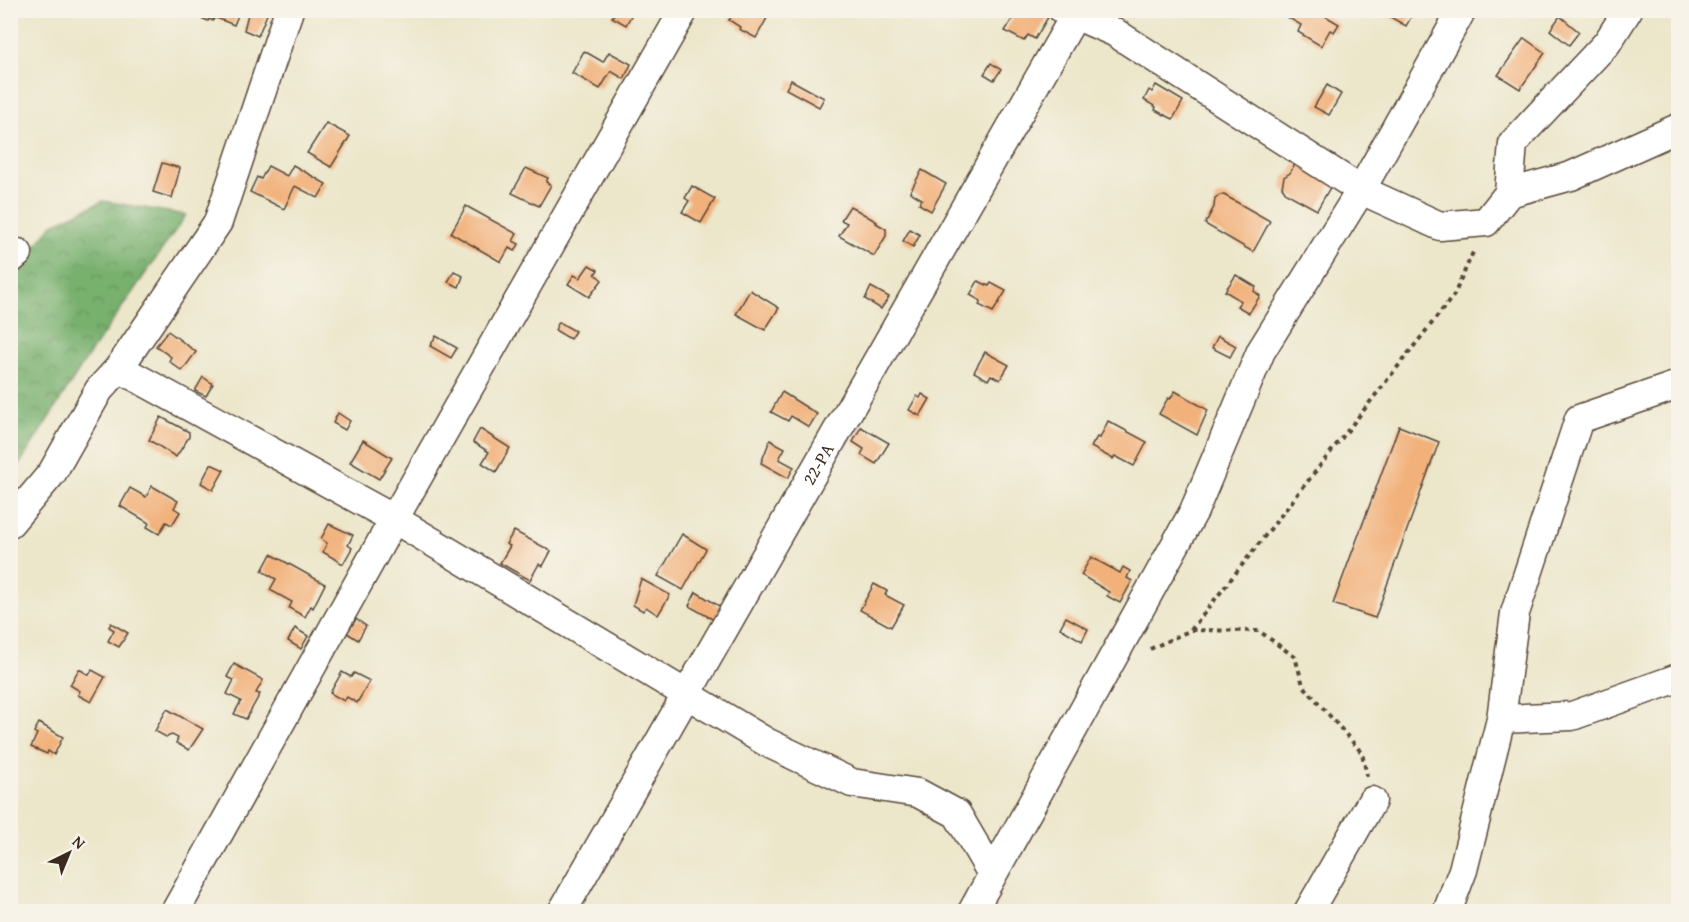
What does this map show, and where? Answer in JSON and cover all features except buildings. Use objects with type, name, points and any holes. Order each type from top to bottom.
[{"type":"street","points":[[10,523],[52,473],[99,390],[119,368],[218,222],[289,10]]},
{"type":"street","points":[[175,912],[394,519],[684,10]]},
{"type":"street","points":[[972,912],[1194,511],[1261,351],[1361,190],[1462,10]]},
{"type":"street","points":[[1072,13],[1114,32],[1361,190],[1440,225],[1486,222],[1509,193],[1513,143],[1607,43],[1628,10]]},
{"type":"street","name":"22-РА","points":[[562,912],[688,694],[1072,13]]},
{"type":"street","points":[[1509,193],[1571,176],[1678,129]]},
{"type":"street","points":[[119,368],[394,519],[768,743],[852,783],[918,793],[957,814],[992,874]]},
{"type":"street","points":[[1447,912],[1463,870],[1501,718],[1515,613],[1579,419],[1678,385]]},
{"type":"street","points":[[1501,718],[1572,716],[1678,678]]},
{"type":"street","points":[[1308,912],[1372,801]]},
{"type":"path","points":[[1191,630],[1454,295],[1486,222]]},
{"type":"path","points":[[1109,668],[1191,630],[1259,631],[1295,657],[1303,685],[1362,753],[1372,801]]},
{"type":"green space","points":[[103,201],[186,215],[86,359],[11,478],[11,276],[53,224]]}]
